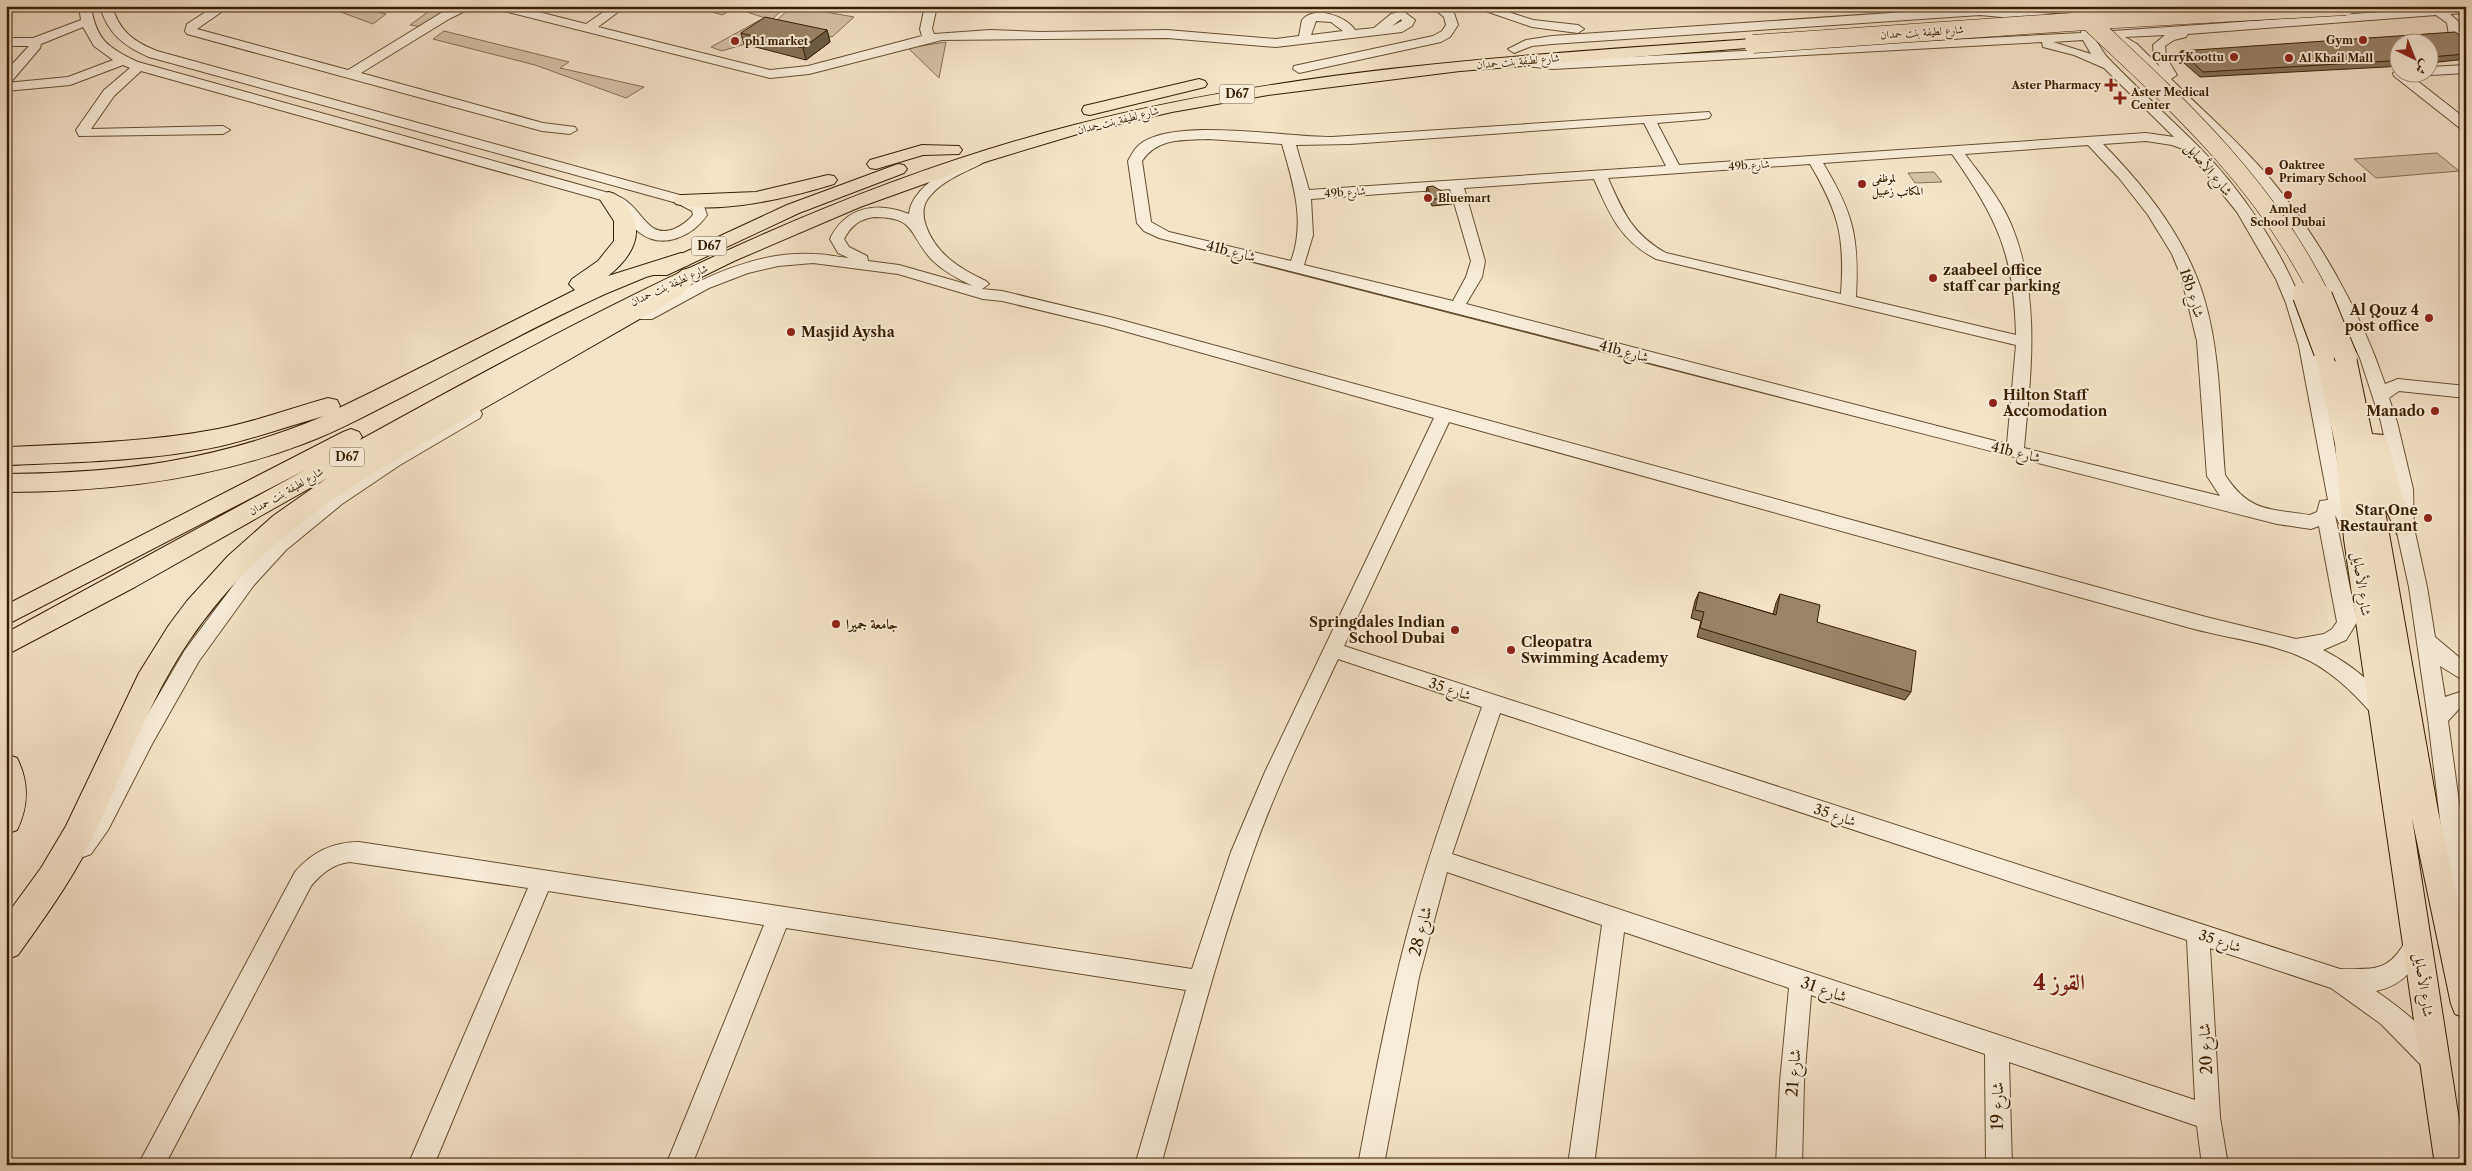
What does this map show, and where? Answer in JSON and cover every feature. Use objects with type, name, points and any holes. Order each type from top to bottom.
[{"type":"highway","points":[[7,451],[80,453],[182,444],[221,437],[321,408],[378,386],[596,274],[608,265],[625,239],[626,228],[624,219],[609,198]]},
{"type":"highway","points":[[6,483],[93,482],[180,470],[253,451],[334,421],[580,295],[646,269],[685,267],[679,286],[664,296],[356,470],[320,494],[255,546],[201,603],[173,642],[158,666],[89,812],[60,866],[6,944]]},
{"type":"highway","points":[[7,451],[64,462],[132,460],[232,443],[334,421]]},
{"type":"highway","points":[[6,767],[11,782],[11,798],[6,820]]},
{"type":"main road","name":"شارع لطيفة بنت حمدان","points":[[1747,40],[2174,6]]},
{"type":"main road","name":"شارع لطيفة بنت حمدان","points":[[6,645],[142,574],[332,465],[568,335],[685,267],[907,182],[984,156],[1124,118],[1216,98],[1376,73],[1515,55],[2346,6]]},
{"type":"main road","points":[[2071,11],[2206,133],[2256,191],[2303,262],[2333,322],[2346,356],[2356,404],[2424,811],[2466,1004]]},
{"type":"main road","name":"شارع لطيفة بنت حمدان","points":[[1292,70],[1427,55],[1515,55]]},
{"type":"main road","name":"شارع لطيفة بنت حمدان","points":[[6,616],[381,421],[810,202],[952,150],[1120,102],[1211,82]]},
{"type":"main road","points":[[682,200],[730,201],[765,197],[819,183],[911,152],[932,149],[952,150]]},
{"type":"main road","points":[[2346,356],[2335,391],[2352,490],[2356,538]]},
{"type":"main road","points":[[2356,404],[2374,434],[2391,494],[2406,528]]},
{"type":"main road","name":"شارع الأصايل","points":[[2356,538],[2451,1165]]},
{"type":"street","points":[[6,10],[8,6]]},
{"type":"street","points":[[85,6],[89,32],[96,42],[124,60],[160,73],[609,198],[631,213],[645,230],[662,236],[687,229],[696,223],[700,215],[698,209],[682,200],[153,54],[133,46],[118,35],[111,24],[106,6]]},
{"type":"street","points":[[224,6],[195,22],[191,31],[542,127],[570,130]]},
{"type":"street","points":[[352,74],[452,12],[469,6]]},
{"type":"street","points":[[500,6],[755,71],[779,74],[809,70],[929,38],[987,34],[1040,36],[1168,34],[1268,42],[1304,40],[1377,31]]},
{"type":"street","points":[[588,28],[620,6]]},
{"type":"street","points":[[929,38],[926,29],[931,6]]},
{"type":"street","points":[[1292,70],[1432,41],[1450,31],[1452,25],[1448,11],[1437,6]]},
{"type":"street","points":[[1477,6],[1532,23],[1563,28],[1670,26],[1709,28]]},
{"type":"street","points":[[1515,55],[1530,43],[1546,41],[1709,28],[2043,6]]},
{"type":"street","points":[[2054,6],[2071,11],[2088,27],[2112,34],[2133,47],[2246,159],[2294,219],[2327,273],[2346,356],[2381,397],[2400,467],[2406,528],[2438,719],[2462,919],[2459,969]]},
{"type":"street","points":[[2112,6],[2097,13],[2088,27],[2093,48],[2113,72]]},
{"type":"street","points":[[1984,9],[2038,15],[2071,11]]},
{"type":"street","points":[[2112,34],[2466,9]]},
{"type":"street","points":[[2016,40],[2048,33],[2071,11]]},
{"type":"street","points":[[2439,11],[2453,22],[2454,32],[2466,41]]},
{"type":"street","points":[[1304,40],[1308,20],[1312,17],[1342,23],[1349,28],[1351,34]]},
{"type":"street","points":[[6,42],[34,42],[86,22]]},
{"type":"street","points":[[1515,55],[1541,65],[1565,65],[2016,40],[2088,27],[2161,30]]},
{"type":"street","points":[[2177,90],[2160,57],[2160,45],[2170,37],[2203,29]]},
{"type":"street","points":[[2016,40],[2069,49],[2113,72]]},
{"type":"street","points":[[6,79],[35,46],[34,42]]},
{"type":"street","points":[[6,86],[70,81],[124,60]]},
{"type":"street","points":[[140,66],[109,93],[83,130],[84,133],[223,130]]},
{"type":"street","points":[[2440,70],[2466,69]]},
{"type":"street","name":"شارع الأصايل","points":[[2113,72],[2194,149],[2248,220],[2273,260],[2294,302],[2302,326],[2333,486],[2337,501],[2356,538]]},
{"type":"street","points":[[124,81],[160,73]]},
{"type":"street","points":[[2410,82],[2466,126]]},
{"type":"street","points":[[2452,115],[2466,114]]},
{"type":"street","points":[[1296,266],[1305,247],[1307,217],[1288,140],[1312,141],[1704,115]]},
{"type":"street","points":[[1648,119],[1675,170]]},
{"type":"street","name":"41b شارع","points":[[1288,140],[1215,134],[1191,135],[1154,142],[1144,146],[1136,153],[1134,161],[1143,218],[1149,228],[1164,235],[1457,307],[2015,452],[2288,519],[2311,522],[2326,516]]},
{"type":"street","name":"49b شارع","points":[[1303,195],[2155,137],[2176,141],[2194,149]]},
{"type":"street","name":"18b شارع","points":[[2092,141],[2133,184],[2172,244],[2191,281],[2203,326],[2216,476],[2229,496],[2244,507]]},
{"type":"street","points":[[1956,150],[1992,204],[2010,240],[2022,292],[2025,342],[2015,452]]},
{"type":"street","points":[[984,156],[928,190],[917,208],[916,217],[924,241],[941,261],[953,270],[993,289],[1002,296]]},
{"type":"street","points":[[1814,160],[1840,204],[1849,230],[1851,256],[1848,300]]},
{"type":"street","points":[[1599,175],[1628,233],[1648,250],[1677,260],[2025,342]]},
{"type":"street","points":[[1456,185],[1478,261],[1477,270],[1457,307]]},
{"type":"street","points":[[919,226],[905,216],[878,212],[852,220],[839,232],[837,239],[839,245],[848,254],[983,294],[1002,296],[1108,322],[2194,621],[2296,646],[2316,656],[2347,676],[2381,710]]},
{"type":"street","points":[[60,866],[84,845],[96,829],[175,680],[222,608],[251,575],[316,513],[396,459],[671,301],[726,275],[760,264],[813,258],[891,268]]},
{"type":"street","points":[[2346,356],[2436,388]]},
{"type":"street","points":[[2381,397],[2388,389],[2398,385],[2466,392]]},
{"type":"street","points":[[1148,1165],[1200,980],[1226,895],[1248,835],[1444,415]]},
{"type":"street","points":[[2192,496],[2209,488],[2216,476]]},
{"type":"street","points":[[2296,646],[2337,638],[2344,630],[2347,622],[2326,516],[2327,500],[2333,486]]},
{"type":"street","points":[[2425,640],[2446,660],[2466,674]]},
{"type":"street","name":"شارع 35","points":[[1333,650],[2337,979],[2361,993],[2400,1024],[2434,1062]]},
{"type":"street","points":[[2438,719],[2452,703],[2466,698]]},
{"type":"street","name":"شارع 28","points":[[1371,1165],[1408,980],[1440,860],[1494,703]]},
{"type":"street","points":[[151,1165],[293,900],[308,882],[332,865],[350,859],[385,857],[1200,980]]},
{"type":"street","name":"شارع 31","points":[[1440,860],[2208,1118]]},
{"type":"street","points":[[421,1165],[542,880]]},
{"type":"street","points":[[680,1165],[779,916]]},
{"type":"street","points":[[1581,1165],[1614,918]]},
{"type":"street","name":"شارع 20","points":[[2198,934],[2208,1118],[2215,1165]]},
{"type":"street","name":"شارع 35","points":[[2337,979],[2363,981],[2384,978],[2400,970],[2410,956],[2417,939]]},
{"type":"street","name":"شارع 21","points":[[1789,1165],[1792,1082],[1801,981]]},
{"type":"street","name":"شارع 19","points":[[1997,1047],[1998,1165]]},
{"type":"shaded area","points":[[436,6],[466,6],[423,27],[410,25]]},
{"type":"shaded area","points":[[720,6],[787,6],[771,20],[735,8],[722,15],[712,12]]},
{"type":"shaded area","points":[[792,6],[854,17],[832,37],[775,22]]},
{"type":"shaded area","points":[[296,7],[359,7],[386,14],[373,24],[338,11],[322,11]]},
{"type":"shaded area","points":[[760,20],[771,24],[743,42],[745,44],[722,51],[711,47]]},
{"type":"shaded area","points":[[444,31],[569,62],[560,68],[644,87],[626,98],[535,65],[433,39]]},
{"type":"shaded area","points":[[946,42],[939,78],[908,48]]},
{"type":"shaded area","points":[[2437,153],[2459,171],[2376,178],[2354,159]]},
{"type":"shaded area","points":[[1934,172],[1942,182],[1915,183],[1908,173]]},
{"type":"building","points":[[765,17],[827,30],[803,48],[741,33]]},
{"type":"building","name":"Al Khail Mall","points":[[2455,32],[2466,39],[2466,54],[2440,56],[2440,33]]},
{"type":"building","name":"Al Khail Mall","points":[[2390,37],[2390,61],[2203,72],[2181,51]]},
{"type":"building","points":[[1433,186],[1453,198],[1433,199],[1427,187]]},
{"type":"building","points":[[1699,592],[1776,615],[1780,594],[1820,605],[1817,622],[1916,651],[1911,692],[1700,628],[1704,612],[1695,610]]},
{"type":"place","name":"Gym","points":[[2363,40]]},
{"type":"place","name":"ph1 market","points":[[735,41]]},
{"type":"place","name":"CurryKoottu","points":[[2234,57]]},
{"type":"place","name":"Al Khail Mall","points":[[2289,58]]},
{"type":"place","name":"Aster Pharmacy","points":[[2111,85]]},
{"type":"place","name":"Aster Medical Center","points":[[2120,98]]},
{"type":"place","name":"Oaktree Primary School","points":[[2269,171]]},
{"type":"place","name":"لموظفي المكاتب زعبيل","points":[[1862,184]]},
{"type":"place","name":"Amled School Dubai","points":[[2288,195]]},
{"type":"place","name":"Bluemart","points":[[1428,198]]},
{"type":"place","name":"zaabeel office staff car parking","points":[[1933,278]]},
{"type":"place","name":"Al Qouz 4 post office","points":[[2429,318]]},
{"type":"place","name":"Masjid Aysha","points":[[791,332]]},
{"type":"place","name":"Hilton Staff Accomodation","points":[[1993,403]]},
{"type":"place","name":"Manado","points":[[2435,411]]},
{"type":"place","name":"Star One Restaurant","points":[[2428,518]]},
{"type":"place","name":"جامعة جميرا","points":[[836,624]]},
{"type":"place","name":"Springdales Indian School Dubai","points":[[1455,630]]},
{"type":"place","name":"Cleopatra Swimming Academy","points":[[1511,650]]},
{"type":"district","name":"القوز 4","points":[[2059,982]]}]
